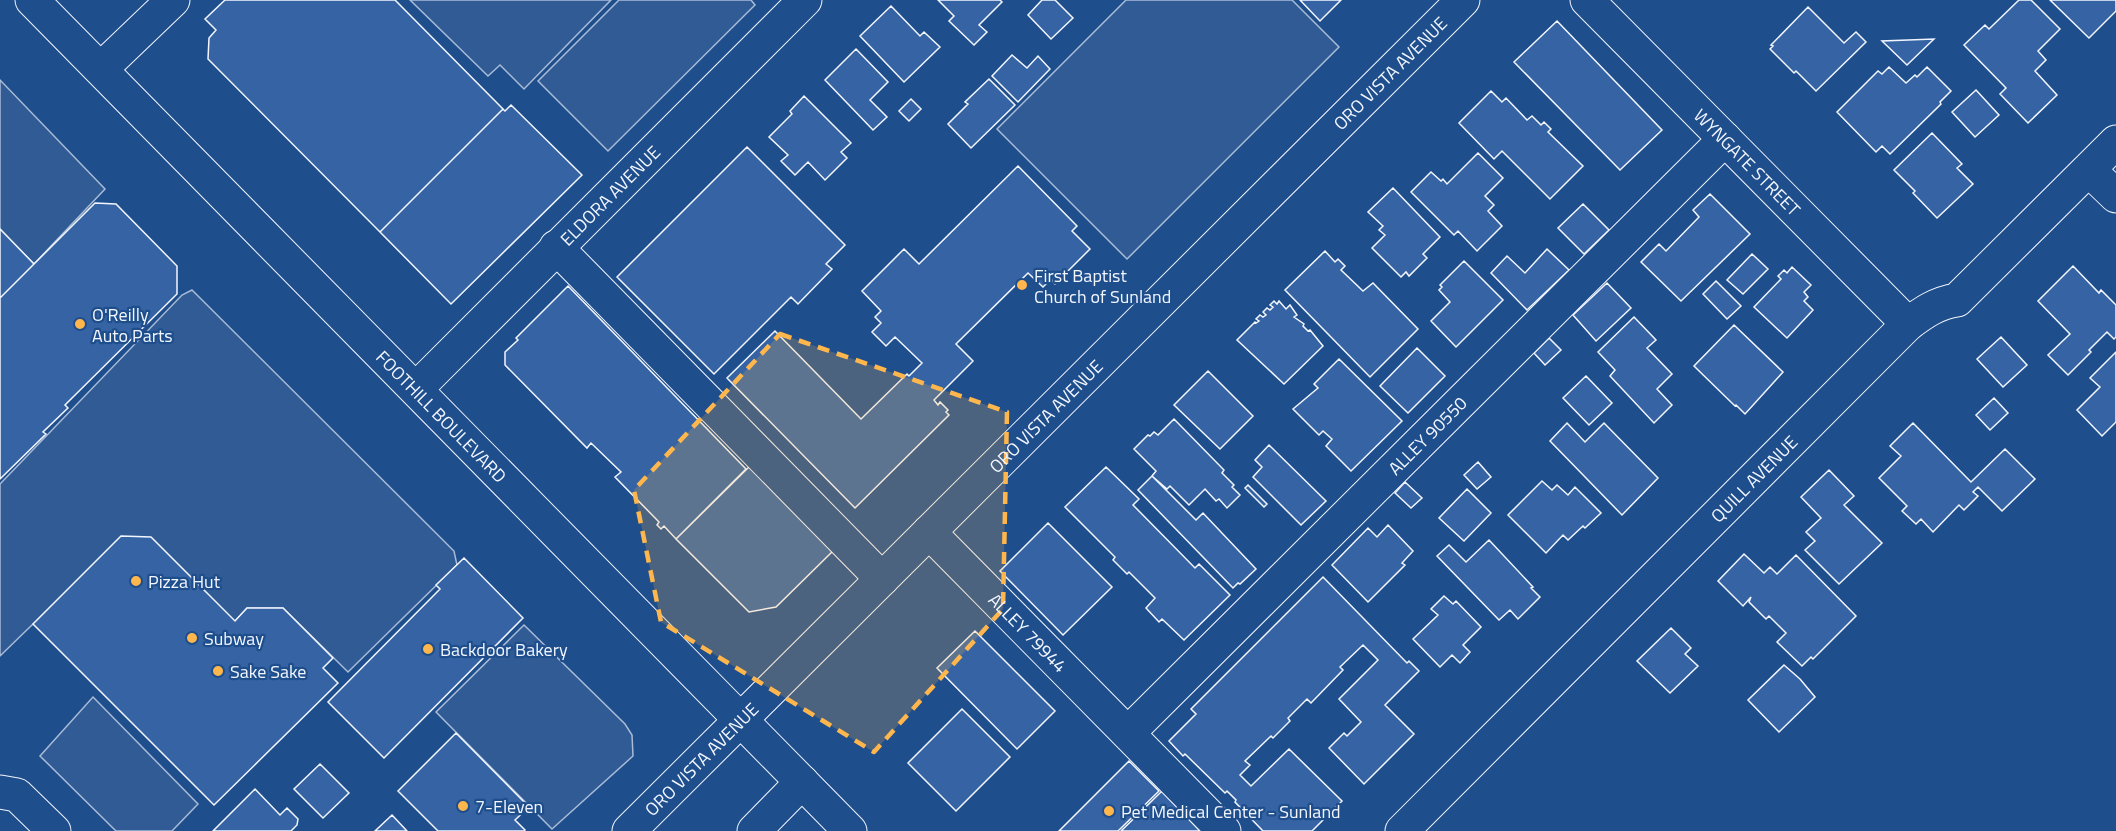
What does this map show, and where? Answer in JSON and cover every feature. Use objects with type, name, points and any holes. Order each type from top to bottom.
[{"type":"street","name":"FOOTHILL BOULEVARD","points":[[32,0],[850,831]]},
{"type":"street","points":[[101,69],[174,0]]},
{"type":"street","name":"ELDORA AVENUE","points":[[416,389],[805,0]]},
{"type":"street","name":"ORO VISTA AVENUE","points":[[628,831],[1463,0]]},
{"type":"street","name":"WYNGATE STREET","points":[[1587,0],[1908,324]]},
{"type":"street","name":"ALLEY 90550","points":[[1128,733],[1725,139]]},
{"type":"street","name":"QUILL AVENUE","points":[[1402,831],[1908,324],[1943,302],[1957,300],[2116,142]]},
{"type":"street","points":[[2089,170],[2116,196]]},
{"type":"street","points":[[556,247],[882,579]]},
{"type":"street","name":"ALLEY 79944","points":[[929,532],[1224,831]]},
{"type":"street","points":[[754,831],[802,782]]},
{"type":"street","points":[[0,792],[17,795],[54,831]]},
{"type":"highlighted area","points":[[780,334],[1007,412],[1003,609],[874,752],[661,622],[634,490]]},
{"type":"shaded area","points":[[410,0],[611,0],[524,89],[500,65],[488,76]]},
{"type":"shaded area","points":[[619,0],[751,0],[755,5],[608,151],[538,81]]},
{"type":"shaded area","points":[[1126,0],[1292,0],[1339,47],[1127,259],[997,129]]},
{"type":"shaded area","points":[[0,80],[105,189],[34,264],[0,229]]},
{"type":"shaded area","points":[[192,290],[454,551],[457,565],[348,672],[283,608],[247,608],[235,621],[33,624],[0,656],[0,484],[182,295]]},
{"type":"shaded area","points":[[524,625],[625,724],[632,735],[633,756],[552,829],[436,712]]},
{"type":"shaded area","points":[[93,697],[198,804],[172,831],[116,831],[40,756]]},
{"type":"building","points":[[225,0],[395,0],[503,109],[380,232],[208,59],[209,38],[216,30],[205,19]]},
{"type":"building","points":[[938,0],[1000,0],[1002,2],[979,25],[987,32],[974,45],[949,21],[954,16]]},
{"type":"building","points":[[1042,0],[1055,0],[1073,18],[1051,39],[1028,15]]},
{"type":"building","points":[[1300,0],[1341,0],[1320,21]]},
{"type":"building","points":[[2019,0],[2031,0],[2060,29],[2038,51],[2046,60],[2035,71],[2057,95],[2028,123],[2000,94],[2006,88],[1964,45],[1985,25],[1989,29]]},
{"type":"building","points":[[2050,0],[2116,0],[2116,11],[2089,38]]},
{"type":"building","points":[[891,6],[920,36],[924,32],[940,47],[904,82],[860,36]]},
{"type":"building","points":[[1808,7],[1844,43],[1856,32],[1866,42],[1816,91],[1770,49],[1773,46],[1771,45]]},
{"type":"building","points":[[1557,21],[1662,130],[1620,170],[1514,62]]},
{"type":"building","points":[[1934,39],[1907,65],[1882,41]]},
{"type":"building","points":[[856,49],[888,82],[870,100],[887,117],[873,130],[825,80]]},
{"type":"building","points":[[1012,55],[1027,68],[1038,56],[1050,69],[1018,102],[992,76]]},
{"type":"building","points":[[1889,67],[1906,83],[1915,75],[1917,77],[1927,67],[1951,91],[1940,102],[1941,104],[1890,154],[1882,146],[1876,152],[1837,112],[1878,71],[1882,74]]},
{"type":"building","points":[[989,79],[1015,105],[971,148],[948,124],[968,104],[965,102]]},
{"type":"building","points":[[1976,90],[1999,115],[1975,137],[1952,112]]},
{"type":"building","points":[[1491,91],[1502,102],[1506,98],[1527,120],[1532,116],[1541,125],[1544,122],[1551,129],[1548,132],[1583,166],[1550,199],[1502,151],[1494,159],[1459,123]]},
{"type":"building","points":[[804,96],[851,143],[841,152],[847,158],[825,180],[808,162],[795,175],[781,161],[788,155],[769,137],[792,114],[790,111]]},
{"type":"building","points":[[911,99],[921,109],[909,121],[899,111]]},
{"type":"building","points":[[511,105],[582,175],[451,304],[380,232],[503,109],[505,111]]},
{"type":"building","points":[[1932,133],[1962,164],[1957,168],[1973,184],[1937,218],[1894,170]]},
{"type":"building","points":[[747,147],[845,245],[826,264],[832,269],[798,304],[791,297],[714,374],[617,277]]},
{"type":"building","points":[[1478,153],[1503,178],[1485,196],[1494,205],[1488,211],[1502,226],[1477,251],[1458,231],[1454,235],[1411,192],[1431,172],[1447,184]]},
{"type":"building","points":[[1018,166],[1077,226],[1072,231],[1090,249],[1055,284],[1051,279],[1043,287],[1028,273],[956,344],[973,361],[934,400],[938,405],[940,402],[948,410],[946,412],[949,415],[855,508],[727,378],[775,331],[861,419],[907,374],[909,376],[922,363],[895,337],[886,346],[872,332],[881,323],[875,317],[881,311],[862,291],[904,249],[919,264]]},
{"type":"building","points":[[1393,188],[1440,237],[1423,254],[1427,258],[1409,276],[1406,272],[1401,277],[1372,248],[1385,235],[1379,230],[1383,226],[1368,212]]},
{"type":"building","points":[[1710,194],[1750,234],[1681,301],[1641,262],[1659,244],[1666,251],[1699,217],[1693,210]]},
{"type":"building","points":[[95,203],[116,204],[177,266],[177,294],[65,405],[68,408],[43,432],[46,434],[0,479],[0,298]]},
{"type":"building","points":[[1583,204],[1609,230],[1584,254],[1558,228]]},
{"type":"building","points":[[0,229],[34,264],[0,298]]},
{"type":"building","points":[[1547,249],[1569,270],[1527,310],[1491,273],[1507,256],[1525,273]]},
{"type":"building","points":[[1325,251],[1335,262],[1338,259],[1345,266],[1341,270],[1363,291],[1373,283],[1418,329],[1370,377],[1285,290]]},
{"type":"building","points":[[1752,254],[1768,269],[1743,294],[1727,280]]},
{"type":"building","points":[[1464,261],[1503,300],[1456,347],[1431,321],[1450,302],[1439,290],[1442,287],[1440,285]]},
{"type":"building","points":[[2073,266],[2099,293],[2101,290],[2116,305],[2116,337],[2114,339],[2107,332],[2068,375],[2048,355],[2070,334],[2038,301]]},
{"type":"building","points":[[1792,267],[1811,285],[1804,292],[1808,297],[1804,301],[1813,310],[1787,338],[1754,307],[1781,279],[1778,276],[1784,270],[1787,273]]},
{"type":"building","points":[[1716,281],[1741,306],[1727,319],[1703,294]]},
{"type":"building","points":[[1607,283],[1631,308],[1596,341],[1573,315]]},
{"type":"building","points":[[568,286],[746,469],[676,539],[664,526],[661,529],[657,525],[659,522],[615,477],[621,472],[591,443],[587,448],[505,365],[505,352],[518,340],[516,338]]},
{"type":"building","points":[[1274,301],[1277,304],[1279,301],[1286,309],[1290,305],[1297,315],[1294,317],[1304,324],[1303,326],[1308,331],[1310,330],[1323,346],[1284,384],[1237,340],[1255,322],[1259,321],[1256,319],[1260,315],[1263,317],[1266,315],[1263,312],[1273,307],[1270,305]]},
{"type":"building","points":[[1634,317],[1656,340],[1647,348],[1672,374],[1657,389],[1672,405],[1654,423],[1610,376],[1615,370],[1598,352]]},
{"type":"building","points":[[1734,325],[1783,372],[1745,414],[1694,366]]},
{"type":"building","points":[[2001,337],[2027,365],[2003,387],[1977,359]]},
{"type":"building","points":[[1549,338],[1561,350],[1545,365],[1534,353]]},
{"type":"building","points":[[1417,348],[1445,376],[1408,413],[1380,386]]},
{"type":"building","points":[[2116,352],[2116,422],[2102,436],[2077,410],[2100,387],[2090,378]]},
{"type":"building","points":[[1339,359],[1402,421],[1351,471],[1326,446],[1332,439],[1323,431],[1319,435],[1293,409],[1318,388],[1314,384]]},
{"type":"building","points":[[1208,371],[1253,416],[1220,449],[1174,405]]},
{"type":"building","points":[[1586,376],[1612,403],[1589,425],[1563,398]]},
{"type":"building","points":[[1994,398],[2008,413],[1990,430],[1976,415]]},
{"type":"building","points":[[1174,419],[1224,470],[1222,473],[1240,495],[1227,508],[1219,499],[1216,501],[1205,489],[1189,505],[1170,486],[1167,489],[1152,476],[1156,471],[1134,449],[1148,435],[1154,432],[1158,435]]},
{"type":"building","points":[[1567,423],[1585,442],[1604,423],[1658,478],[1622,515],[1550,441]]},
{"type":"building","points":[[1913,423],[1971,482],[2005,449],[2035,479],[2002,511],[1978,487],[1973,492],[1978,496],[1964,510],[1959,505],[1933,532],[1921,519],[1916,524],[1902,511],[1907,506],[1879,478],[1901,456],[1890,446]]},
{"type":"building","points":[[1269,445],[1326,501],[1301,525],[1253,477],[1262,467],[1255,460]]},
{"type":"building","points":[[1478,462],[1491,477],[1477,489],[1464,475]]},
{"type":"building","points":[[753,463],[835,549],[776,607],[749,612],[676,539]]},
{"type":"building","points":[[1106,467],[1139,499],[1133,505],[1195,568],[1199,564],[1230,595],[1184,640],[1162,619],[1159,622],[1146,608],[1155,598],[1129,572],[1127,574],[1113,560],[1115,557],[1065,507]]},
{"type":"building","points":[[1829,470],[1854,496],[1844,505],[1882,543],[1839,584],[1805,550],[1815,541],[1806,532],[1821,518],[1801,497]]},
{"type":"building","points":[[1152,476],[1196,520],[1203,513],[1256,569],[1233,588],[1138,490]]},
{"type":"building","points":[[1542,481],[1552,490],[1557,485],[1568,495],[1575,487],[1601,513],[1568,540],[1563,535],[1546,553],[1508,515]]},
{"type":"building","points":[[1405,482],[1422,498],[1411,508],[1395,493]]},
{"type":"building","points":[[1248,485],[1267,504],[1264,507],[1245,488]]},
{"type":"building","points":[[1467,489],[1491,513],[1464,541],[1439,518]]},
{"type":"building","points":[[1048,523],[1112,587],[1063,635],[1000,571]]},
{"type":"building","points":[[1388,525],[1413,551],[1402,563],[1405,565],[1368,602],[1332,565],[1368,528],[1377,537]]},
{"type":"building","points":[[121,536],[151,537],[235,621],[247,608],[283,608],[333,658],[323,668],[338,683],[214,805],[33,624]]},
{"type":"building","points":[[1489,540],[1540,597],[1518,619],[1510,610],[1499,620],[1437,556],[1449,545],[1466,562]]},
{"type":"building","points":[[1744,554],[1764,573],[1770,567],[1777,574],[1796,555],[1856,616],[1813,659],[1811,657],[1802,666],[1777,642],[1786,633],[1769,616],[1766,619],[1749,602],[1751,597],[1743,606],[1718,581]]},
{"type":"building","points":[[464,558],[523,618],[384,758],[328,702],[440,589],[436,585]]},
{"type":"building","points":[[1323,577],[1407,663],[1409,661],[1419,671],[1385,705],[1414,734],[1364,784],[1329,748],[1344,733],[1347,736],[1361,722],[1339,699],[1378,660],[1363,645],[1340,667],[1343,670],[1311,703],[1307,699],[1288,718],[1290,721],[1273,738],[1271,736],[1245,761],[1250,765],[1240,775],[1251,786],[1289,749],[1342,801],[1312,831],[1263,831],[1227,791],[1225,793],[1169,741],[1196,714],[1191,709]]},
{"type":"building","points":[[1444,596],[1453,604],[1456,601],[1481,627],[1463,645],[1470,652],[1460,663],[1452,655],[1440,667],[1413,639],[1438,615],[1431,609]]},
{"type":"building","points":[[1671,628],[1691,648],[1685,654],[1698,666],[1670,693],[1637,661]]},
{"type":"building","points":[[975,631],[1055,711],[1017,749],[937,668]]},
{"type":"building","points":[[1784,665],[1815,697],[1779,732],[1748,700]]},
{"type":"building","points":[[962,709],[1010,757],[956,811],[908,763]]},
{"type":"building","points":[[456,733],[529,807],[515,820],[524,831],[438,831],[398,791]]},
{"type":"building","name":"Pet Medical Center - Sunland","points":[[1129,761],[1159,791],[1118,831],[1059,831]]},
{"type":"building","points":[[320,764],[349,793],[323,818],[294,789]]},
{"type":"building","points":[[255,789],[280,815],[287,808],[298,819],[297,825],[291,831],[213,831]]},
{"type":"building","points":[[1162,791],[1200,831],[1121,831]]},
{"type":"building","points":[[392,815],[407,831],[375,831]]},
{"type":"place","name":"First Baptist Church of Sunland","points":[[1022,285]]},
{"type":"place","name":"O'Reilly Auto Parts","points":[[80,324]]},
{"type":"place","name":"Pizza Hut","points":[[136,581]]},
{"type":"place","name":"Subway","points":[[192,638]]},
{"type":"place","name":"Backdoor Bakery","points":[[428,649]]},
{"type":"place","name":"Sake Sake","points":[[218,671]]},
{"type":"place","name":"7-Eleven","points":[[463,806]]},
{"type":"place","name":"Pet Medical Center - Sunland","points":[[1109,811]]}]
